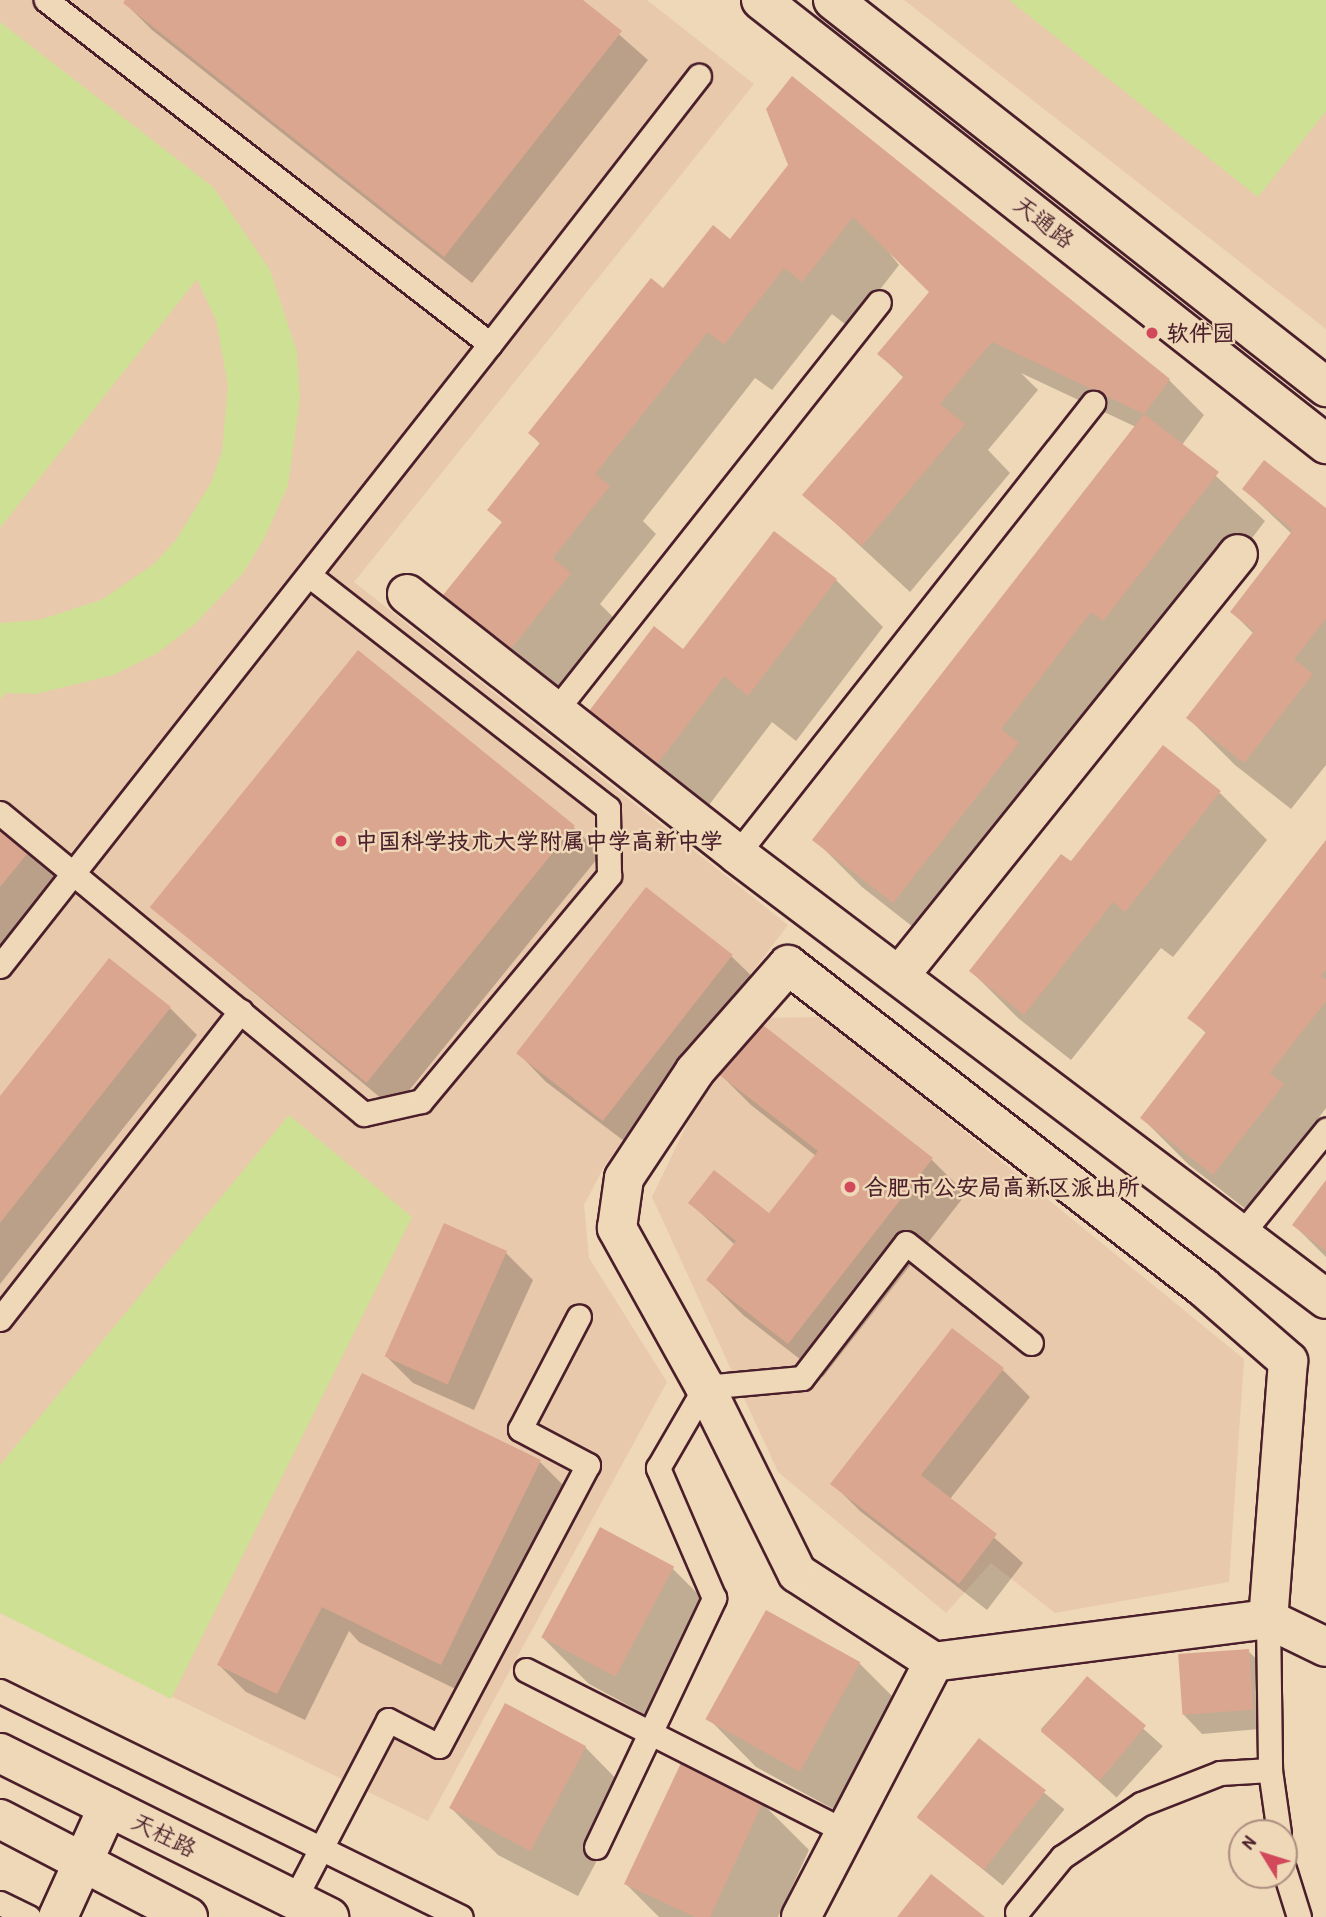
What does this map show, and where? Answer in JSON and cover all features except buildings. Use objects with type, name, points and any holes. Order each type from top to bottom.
[{"type":"street","name":"天通路","points":[[833,0],[1326,387]]},
{"type":"street","name":"天通路","points":[[777,5],[1326,444]]},
{"type":"street","points":[[899,976],[1238,554]]},
{"type":"street","points":[[407,594],[737,854],[1242,1232],[1326,1299]]},
{"type":"street","points":[[1268,1619],[1287,1360],[1203,1287],[788,965],[695,1071],[624,1178],[617,1228],[705,1387],[797,1573],[934,1662],[1268,1619],[1326,1647]]},
{"type":"street","points":[[802,1917],[934,1662]]},
{"type":"street","name":"天柱路","points":[[0,1753],[329,1917]]},
{"type":"street","points":[[58,1917],[108,1807]]},
{"type":"street","points":[[0,1819],[188,1917]]},
{"type":"lane","points":[[46,0],[490,344]]},
{"type":"lane","points":[[0,966],[699,76]]},
{"type":"lane","points":[[556,710],[878,302]]},
{"type":"lane","points":[[737,854],[1093,404]]},
{"type":"lane","points":[[0,813],[364,1114],[421,1101],[609,875],[608,808],[309,575]]},
{"type":"lane","points":[[0,1319],[241,1011]]},
{"type":"lane","points":[[1242,1232],[1326,1130]]},
{"type":"lane","points":[[596,1847],[714,1598],[659,1468],[705,1387],[802,1378],[906,1242],[1031,1343]]},
{"type":"lane","points":[[294,1900],[388,1720],[439,1746],[588,1465],[520,1429],[579,1316]]},
{"type":"lane","points":[[1268,1619],[1270,1770],[1277,1819]]},
{"type":"lane","points":[[526,1670],[845,1831]]},
{"type":"lane","points":[[0,1691],[461,1917]]},
{"type":"lane","points":[[1017,1912],[1062,1857],[1141,1804],[1220,1773],[1270,1770]]},
{"type":"lane","points":[[1290,1889],[1299,1917]]},
{"type":"lane","points":[[0,1903],[29,1917]]},
{"type":"shaded area","name":"中国科学技术大学附属中学高新中学","points":[[0,0],[647,0],[754,84],[354,582],[788,925],[604,1167],[584,1205],[589,1258],[667,1382],[428,1821],[0,1613]]},
{"type":"shaded area","points":[[904,0],[1326,0],[1326,329]]},
{"type":"shaded area","points":[[824,1017],[1244,1359],[1229,1582],[1055,1613],[991,1563],[946,1613],[778,1472],[652,1197],[713,1070],[754,1018]]},
{"type":"green space","points":[[1009,0],[1326,0],[1326,111],[1258,197]]},
{"type":"green space","points":[[0,22],[213,187],[270,270],[297,352],[300,398],[288,485],[265,537],[243,573],[195,624],[156,654],[113,675],[36,694],[5,693],[0,700],[0,623],[39,620],[101,600],[154,564],[176,540],[211,483],[222,452],[228,385],[216,320],[197,279],[0,528]]},
{"type":"green space","points":[[289,1115],[412,1217],[171,1699],[0,1613],[0,1465]]},
{"type":"place","name":"软件园","points":[[1152,333]]},
{"type":"place","name":"中国科学技术大学附属中学高新中学","points":[[341,841]]},
{"type":"place","name":"合肥市公安局高新区派出所","points":[[850,1187]]}]
